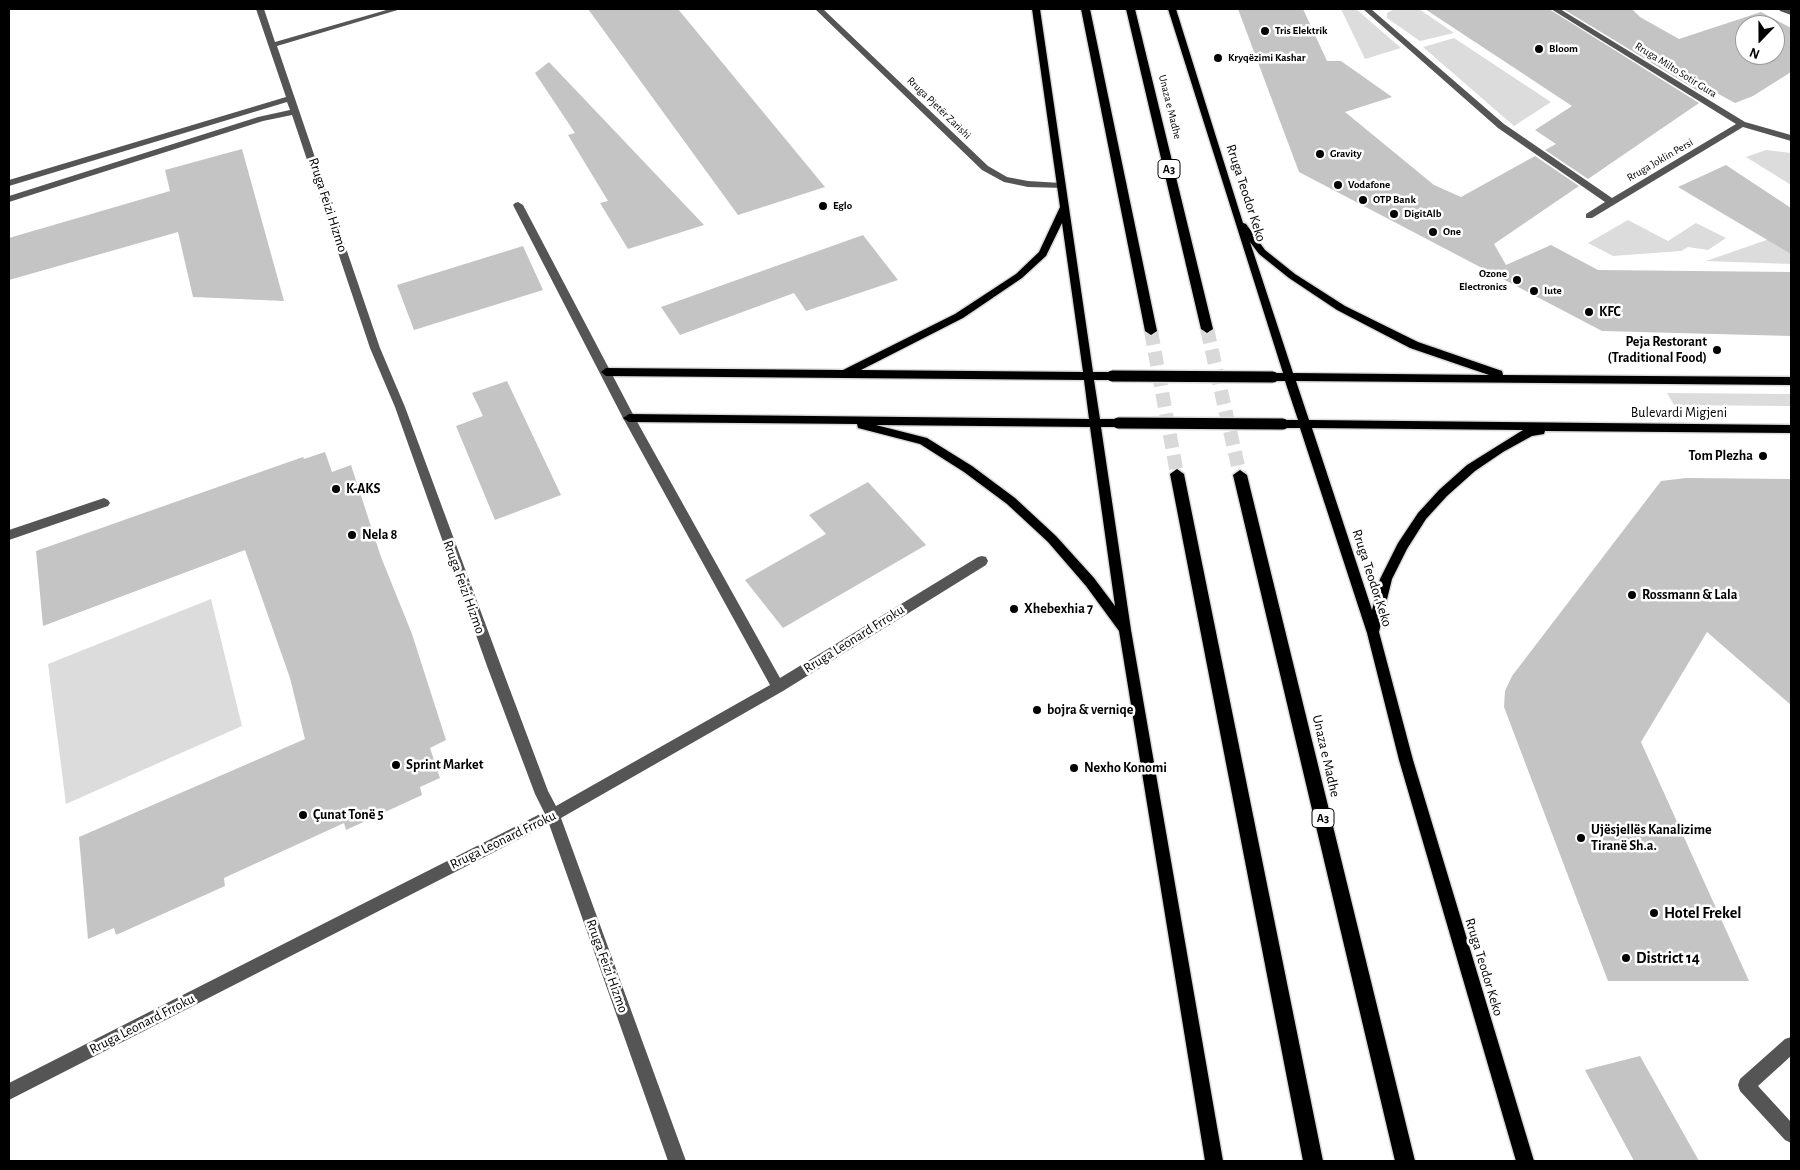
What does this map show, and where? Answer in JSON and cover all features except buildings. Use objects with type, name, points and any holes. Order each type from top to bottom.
[{"type":"highway","points":[[1085,9],[1151,331]]},
{"type":"highway","name":"Unaza e Madhe","points":[[1130,9],[1207,329]]},
{"type":"highway","points":[[1177,474],[1313,1161]]},
{"type":"highway","name":"Unaza e Madhe","points":[[1240,475],[1405,1161]]},
{"type":"main road","points":[[1036,9],[1125,630],[1214,1161]]},
{"type":"main road","name":"Rruga Teodor Keko","points":[[1172,9],[1236,215],[1373,633],[1406,760],[1525,1161]]},
{"type":"main road","points":[[843,374],[959,316],[1018,276],[1043,254],[1064,208]]},
{"type":"main road","points":[[1236,215],[1262,252],[1292,276],[1341,308],[1414,345],[1467,365],[1515,379]]},
{"type":"main road","points":[[606,372],[1791,381]]},
{"type":"main road","points":[[629,418],[1568,427]]},
{"type":"main road","points":[[846,420],[923,441],[968,469],[998,491],[1052,539],[1090,582],[1125,630]]},
{"type":"main road","points":[[1373,633],[1386,579],[1402,546],[1422,516],[1442,493],[1471,468],[1499,449],[1530,432],[1568,427]]},
{"type":"main road","name":"Bulevardi Migjeni","points":[[1568,427],[1791,429]]},
{"type":"street","name":"Rruga Feizi Hizmo","points":[[260,9],[375,348],[400,407],[542,794],[553,816],[677,1161]]},
{"type":"street","points":[[273,45],[397,9]]},
{"type":"street","name":"Rruga Pjetër Zarishi","points":[[819,9],[985,168],[1004,179],[1028,184],[1061,186]]},
{"type":"street","points":[[1367,9],[1501,126],[1611,202]]},
{"type":"street","name":"Rruga Milto Sotir Gura","points":[[1555,9],[1742,124],[1791,138]]},
{"type":"street","points":[[1783,9],[1791,13]]},
{"type":"street","points":[[9,183],[291,98]]},
{"type":"street","points":[[9,199],[261,118],[296,111]]},
{"type":"street","name":"Rruga Joklin Persi","points":[[1589,216],[1742,124]]},
{"type":"street","points":[[518,205],[629,418],[778,687]]},
{"type":"street","points":[[9,535],[104,503]]},
{"type":"street","name":"Rruga Leonard Frroku","points":[[9,1092],[479,851],[553,816],[778,687],[982,561]]},
{"type":"street","points":[[1791,1045],[1746,1085],[1791,1134]]},
{"type":"shaded area","points":[[1341,9],[1356,9],[1401,48],[1365,59]]},
{"type":"shaded area","points":[[1394,9],[1419,9],[1454,33],[1420,41],[1387,18],[1387,13]]},
{"type":"shaded area","points":[[1454,38],[1551,102],[1514,126],[1423,47]]},
{"type":"shaded area","points":[[1766,150],[1791,153],[1791,185],[1746,157]]},
{"type":"shaded area","points":[[1628,220],[1668,241],[1696,223],[1726,238],[1708,250],[1688,247],[1681,251],[1613,256],[1588,243]]},
{"type":"shaded area","points":[[1778,236],[1791,245],[1791,264],[1706,261]]},
{"type":"shaded area","points":[[1667,393],[1791,394],[1791,406],[1674,405]]},
{"type":"shaded area","points":[[211,599],[242,726],[66,804],[48,664]]},
{"type":"tunnel","points":[[1207,329],[1240,475]]},
{"type":"tunnel","points":[[1151,331],[1177,474]]},
{"type":"place","name":"Tris Elektrik","points":[[1265,31]]},
{"type":"place","name":"Bloom","points":[[1539,49]]},
{"type":"place","name":"Kryqëzimi Kashar","points":[[1218,58]]},
{"type":"place","name":"Gravity","points":[[1320,154]]},
{"type":"place","name":"Vodafone","points":[[1338,185]]},
{"type":"place","name":"OTP Bank","points":[[1363,200]]},
{"type":"place","name":"Eglo","points":[[823,206]]},
{"type":"place","name":"DigitAlb","points":[[1394,214]]},
{"type":"place","name":"One","points":[[1433,232]]},
{"type":"place","name":"Ozone Electronics","points":[[1517,280]]},
{"type":"place","name":"Iute","points":[[1534,291]]},
{"type":"place","name":"KFC","points":[[1589,312]]},
{"type":"place","name":"Peja Restorant (Traditional Food)","points":[[1717,350]]},
{"type":"place","name":"Tom Plezha","points":[[1763,456]]},
{"type":"place","name":"K-AKS","points":[[336,489]]},
{"type":"place","name":"Nela 8","points":[[352,535]]},
{"type":"place","name":"Rossmann & Lala","points":[[1632,595]]},
{"type":"place","name":"Xhebexhia 7","points":[[1014,609]]},
{"type":"place","name":"bojra & verniqe","points":[[1037,710]]},
{"type":"place","name":"Sprint Market","points":[[396,765]]},
{"type":"place","name":"Nexho Konomi","points":[[1074,768]]},
{"type":"place","name":"Çunat Tonë 5","points":[[303,815]]},
{"type":"place","name":"Ujësjellës Kanalizime Tiranë Sh.a.","points":[[1581,838]]},
{"type":"place","name":"Hotel Frekel","points":[[1654,913]]},
{"type":"place","name":"District 14","points":[[1626,958]]}]
